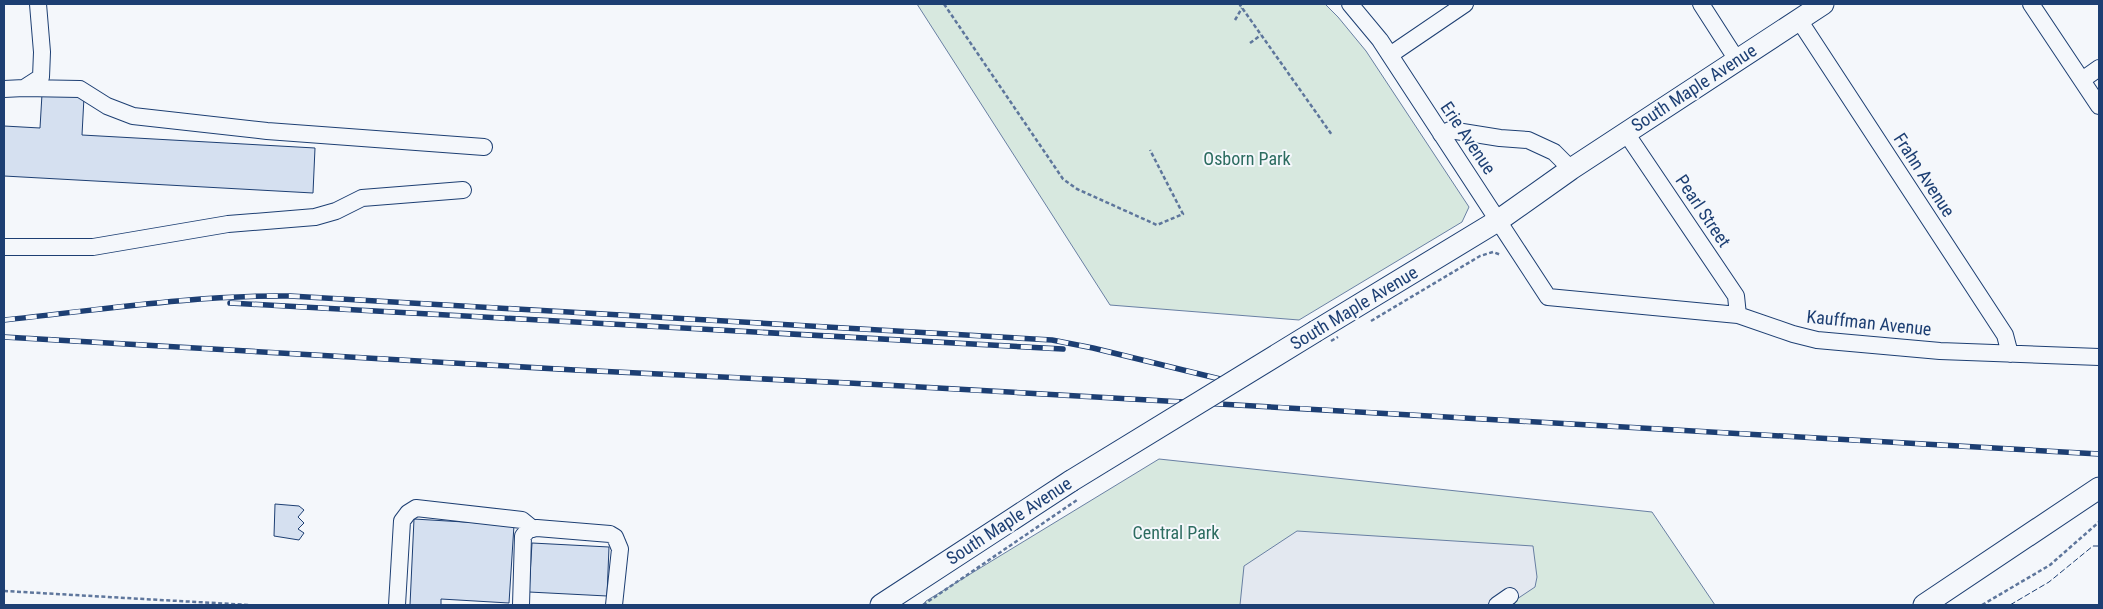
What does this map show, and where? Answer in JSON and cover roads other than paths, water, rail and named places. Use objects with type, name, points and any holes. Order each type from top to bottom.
[{"type":"main road","name":"South Maple Avenue","points":[[881,605],[1075,489],[1316,331],[1499,220],[1626,133],[1823,4]]},
{"type":"main road","points":[[1924,605],[2099,488]]},
{"type":"street","points":[[24,88],[41,77],[42,52],[38,4]]},
{"type":"street","name":"Erie Avenue","points":[[1350,4],[1367,22],[1390,55],[1548,297]]},
{"type":"street","points":[[1390,55],[1465,4]]},
{"type":"street","points":[[1701,4],[1737,60]]},
{"type":"street","points":[[2031,4],[2099,106]]},
{"type":"street","name":"Frahn Avenue","points":[[1799,20],[2005,335],[2010,354]]},
{"type":"street","points":[[2082,80],[2099,68]]},
{"type":"street","points":[[4,88],[80,89],[107,106],[133,116],[267,131],[484,147]]},
{"type":"street","points":[[1441,134],[1450,130],[1500,138],[1528,140],[1554,152],[1571,170]]},
{"type":"street","name":"Pearl Street","points":[[1626,133],[1736,296],[1738,315]]},
{"type":"street","points":[[4,247],[93,247],[228,224],[315,216],[336,211],[362,198],[463,190]]},
{"type":"street","name":"Kauffman Avenue","points":[[1548,297],[1738,315],[1759,320],[1794,334],[1817,340],[1940,351],[2099,357]]},
{"type":"street","points":[[397,605],[402,521],[408,513],[416,508],[522,520],[533,529]]},
{"type":"street","points":[[521,605],[523,536],[529,529],[610,534],[615,537],[620,549],[614,605]]},
{"type":"railway","points":[[4,320],[183,301],[254,296],[290,296],[1052,340],[1220,379]]},
{"type":"railway","points":[[230,303],[1063,349]]},
{"type":"railway","points":[[4,337],[2099,454]]},
{"type":"park label","name":"Osborn Park","points":[[1247,159]]},
{"type":"park label","name":"Central Park","points":[[1176,533]]}]
